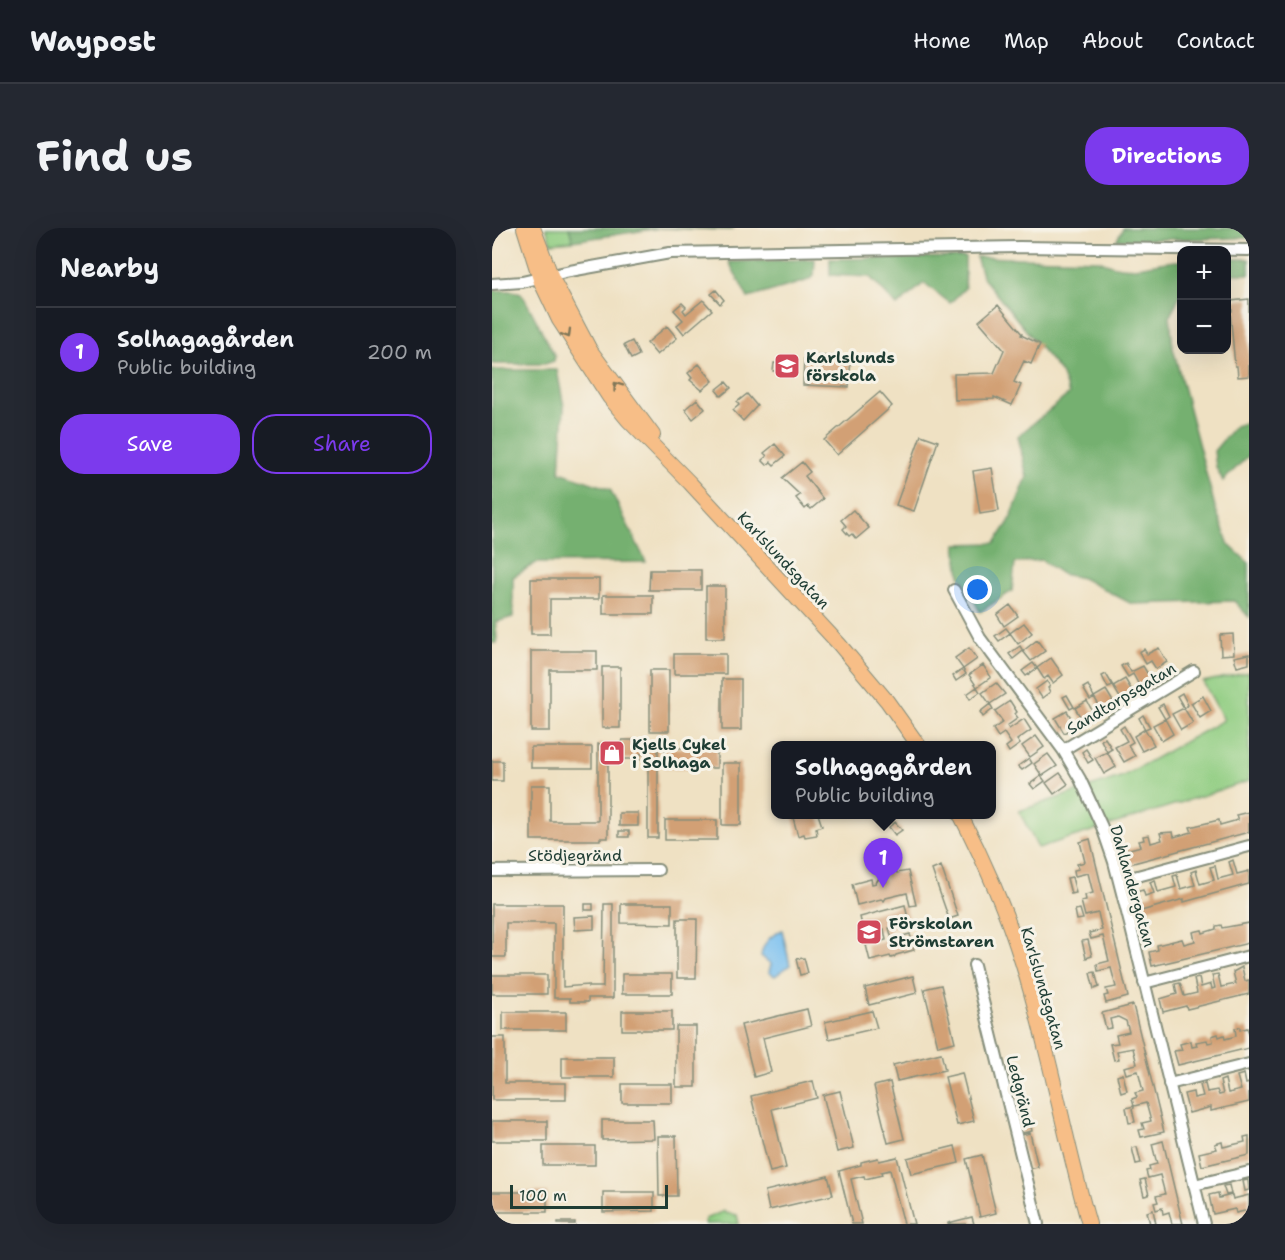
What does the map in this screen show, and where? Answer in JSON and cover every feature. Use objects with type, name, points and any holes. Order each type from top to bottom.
[{"type":"main road","name":"Karlslundsgatan","points":[[524,228],[545,277],[590,350],[690,483],[825,629],[887,701],[915,741]]},
{"type":"main road","name":"Karlslundsgatan","points":[[533,228],[545,277]]},
{"type":"main road","name":"Karlslundsgatan","points":[[962,819],[988,872],[1023,964],[1089,1224]]},
{"type":"main road","name":"Karlslundsgatan","points":[[1076,1177],[1083,1224]]},
{"type":"street","points":[[492,284],[510,284],[670,253],[1019,247],[1249,250]]},
{"type":"street","name":"Dahlandergatan","points":[[954,590],[980,638],[1063,750],[1080,779],[1102,827],[1119,881],[1204,1224]]},
{"type":"street","name":"Sandtorpsgatan","points":[[1063,750],[1194,671]]},
{"type":"street","points":[[1119,881],[1249,846]]},
{"type":"street","name":"Stödjegränd","points":[[492,871],[658,870]]},
{"type":"street","points":[[1144,983],[1249,956]]},
{"type":"street","name":"Ledgränd","points":[[974,965],[1038,1224]]},
{"type":"street","points":[[1169,1084],[1249,1064]]},
{"type":"street","points":[[1194,1185],[1249,1172]]},
{"type":"green space","points":[[546,228],[569,228],[573,241],[551,243]]},
{"type":"green space","points":[[569,228],[660,228],[573,241]]},
{"type":"green space","points":[[660,228],[734,228],[730,230]]},
{"type":"green space","points":[[1123,228],[1249,228],[1249,238],[1117,240]]},
{"type":"green space","points":[[965,257],[965,288],[950,303],[924,283],[897,306],[870,277],[830,275],[830,259]]},
{"type":"green space","points":[[976,257],[1099,260],[1111,265],[1132,268],[1177,261],[1177,301],[1170,316],[1173,348],[1215,507],[1229,545],[1249,563],[1249,617],[1234,601],[1132,604],[1082,578],[1062,574],[1041,560],[1015,563],[1012,591],[980,612],[960,575],[956,544],[995,543],[1009,522],[1027,477],[1018,436],[1069,394],[1061,373],[983,278]]},
{"type":"green space","points":[[815,259],[814,276],[806,281],[748,298],[729,262]]},
{"type":"green space","points":[[1231,259],[1249,259],[1249,274],[1231,274]]},
{"type":"green space","points":[[492,290],[521,293],[555,356],[554,361],[545,364],[492,364]]},
{"type":"green space","points":[[492,370],[557,370],[564,407],[560,472],[610,489],[646,562],[536,563],[513,577],[513,617],[496,622],[497,643],[492,643]]},
{"type":"green space","points":[[1249,422],[1249,455],[1223,481],[1216,467],[1214,451],[1235,426]]},
{"type":"green space","points":[[1249,672],[1249,781],[1038,848],[1019,811],[1123,776],[1224,720],[1203,682]]},
{"type":"green space","points":[[724,1211],[737,1215],[739,1224],[705,1224],[705,1219]]},
{"type":"water","points":[[782,930],[790,965],[775,976],[769,972],[771,964],[761,956],[768,940]]},
{"type":"building","points":[[716,290],[724,300],[720,304],[711,294]]},
{"type":"building","points":[[1249,299],[1249,376],[1238,377],[1237,366],[1235,366],[1231,301]]},
{"type":"building","points":[[703,300],[712,310],[684,334],[677,325],[683,320],[674,310],[682,303],[686,307],[683,310],[686,314]]},
{"type":"building","points":[[998,305],[1021,335],[1040,344],[1031,364],[1024,361],[1014,382],[1021,385],[1012,405],[994,397],[994,399],[955,400],[954,374],[994,373],[1004,350],[979,321]]},
{"type":"building","points":[[667,326],[677,338],[657,355],[647,343]]},
{"type":"building","points":[[632,341],[639,355],[631,359],[624,345]]},
{"type":"building","points":[[804,355],[851,357],[849,387],[803,385]]},
{"type":"building","points":[[774,363],[786,364],[786,371],[773,371]]},
{"type":"building","points":[[699,364],[713,381],[702,390],[690,380],[692,378],[688,373]]},
{"type":"building","points":[[726,382],[731,388],[721,396],[716,390]]},
{"type":"building","points":[[880,392],[892,406],[837,455],[824,440]]},
{"type":"building","points":[[747,394],[757,406],[743,421],[733,410],[739,405],[737,402]]},
{"type":"building","points":[[697,399],[705,409],[693,419],[685,409]]},
{"type":"building","points":[[921,435],[938,441],[914,511],[896,505]]},
{"type":"building","points":[[775,444],[785,456],[774,465],[771,462],[767,465],[762,460],[767,456],[764,453]]},
{"type":"building","points":[[802,462],[810,472],[805,476],[823,499],[811,509],[808,506],[805,509],[796,498],[800,495],[782,478]]},
{"type":"building","points":[[992,468],[999,511],[980,514],[973,471]]},
{"type":"building","points":[[853,510],[869,528],[856,539],[852,534],[849,536],[843,529],[846,526],[841,520]]},
{"type":"building","points":[[650,570],[701,570],[701,590],[649,590]]},
{"type":"building","points":[[531,579],[599,579],[599,599],[550,599],[550,634],[531,634]]},
{"type":"building","points":[[706,586],[725,586],[725,638],[706,638]]},
{"type":"building","points":[[603,595],[653,595],[653,614],[603,614]]},
{"type":"building","points":[[1010,605],[1018,616],[1004,626],[997,615]]},
{"type":"building","points":[[1024,623],[1032,633],[1018,644],[1010,633]]},
{"type":"building","points":[[1006,628],[1010,633],[999,641],[995,636]]},
{"type":"building","points":[[1233,634],[1234,654],[1221,655],[1220,635]]},
{"type":"building","points":[[1037,640],[1045,651],[1031,661],[1023,651]]},
{"type":"building","points":[[1020,646],[1023,651],[1013,659],[1009,654]]},
{"type":"building","points":[[969,648],[977,659],[963,669],[955,658]]},
{"type":"building","points":[[1159,648],[1167,662],[1156,669],[1151,661],[1146,664],[1139,652],[1144,649],[1147,654]]},
{"type":"building","points":[[531,651],[597,651],[597,670],[550,670],[550,731],[531,731]]},
{"type":"building","points":[[674,654],[726,654],[726,674],[674,674]]},
{"type":"building","points":[[1249,654],[1249,664],[1237,667],[1234,657]]},
{"type":"building","points":[[1051,658],[1063,675],[1053,683],[1048,676],[1044,679],[1037,668]]},
{"type":"building","points":[[1033,663],[1037,668],[1026,676],[1022,671]]},
{"type":"building","points":[[1126,663],[1131,672],[1143,666],[1152,681],[1140,687],[1133,674],[1128,677],[1121,666]]},
{"type":"building","points":[[983,665],[991,677],[977,687],[969,675]]},
{"type":"building","points":[[602,667],[620,667],[620,728],[602,728]]},
{"type":"building","points":[[963,669],[966,674],[956,681],[953,676]]},
{"type":"building","points":[[650,670],[669,670],[669,731],[650,731]]},
{"type":"building","points":[[1106,674],[1113,686],[1108,688],[1102,676]]},
{"type":"building","points":[[722,679],[741,679],[741,730],[722,730]]},
{"type":"building","points":[[1125,679],[1134,694],[1122,701],[1113,686]]},
{"type":"building","points":[[1047,681],[1050,692],[1042,698],[1036,689]]},
{"type":"building","points":[[996,683],[1005,694],[990,704],[982,693]]},
{"type":"building","points":[[1088,685],[1094,697],[1090,700],[1083,688]]},
{"type":"building","points":[[977,687],[980,692],[970,699],[967,694]]},
{"type":"building","points":[[1106,690],[1115,705],[1103,712],[1094,697]]},
{"type":"building","points":[[1182,693],[1188,705],[1184,708],[1177,696]]},
{"type":"building","points":[[1067,695],[1074,707],[1070,709],[1063,697]]},
{"type":"building","points":[[1203,696],[1211,711],[1200,718],[1191,703]]},
{"type":"building","points":[[1010,701],[1018,718],[1007,726],[1009,729],[1024,719],[1031,730],[1017,740],[1020,744],[1009,752],[1006,747],[1011,743],[1004,733],[998,737],[993,729],[1003,722],[995,711]]},
{"type":"building","points":[[1087,701],[1095,716],[1084,723],[1075,708]]},
{"type":"building","points":[[990,704],[993,709],[983,717],[980,712]]},
{"type":"building","points":[[1163,704],[1169,716],[1165,719],[1158,707]]},
{"type":"building","points":[[1184,708],[1193,723],[1181,730],[1172,714]]},
{"type":"building","points":[[1067,711],[1076,726],[1064,733],[1055,718]]},
{"type":"building","points":[[1143,715],[1150,727],[1145,729],[1139,718]]},
{"type":"building","points":[[1165,719],[1173,734],[1162,741],[1153,725]]},
{"type":"building","points":[[1124,726],[1133,742],[1128,745],[1135,756],[1124,762],[1115,747],[1127,741],[1120,729]]},
{"type":"building","points":[[1145,729],[1154,745],[1142,751],[1134,736]]},
{"type":"building","points":[[1036,736],[1044,747],[1030,757],[1022,746]]},
{"type":"building","points":[[1105,738],[1112,749],[1107,752],[1101,740]]},
{"type":"building","points":[[622,740],[640,740],[640,744],[658,744],[658,838],[648,838],[648,754],[640,754],[640,759],[622,759],[622,754],[608,754],[608,838],[531,840],[531,785],[550,785],[550,821],[598,821],[598,744],[622,745]]},
{"type":"building","points":[[531,747],[592,747],[592,768],[531,768]]},
{"type":"building","points":[[665,748],[717,748],[717,768],[665,768]]},
{"type":"building","points":[[1086,749],[1093,760],[1088,763],[1082,752]]},
{"type":"building","points":[[1107,752],[1116,767],[1104,774],[1095,758]]},
{"type":"building","points":[[1048,754],[1057,766],[1042,776],[1034,764]]},
{"type":"building","points":[[1029,758],[1032,763],[1022,770],[1018,766]]},
{"type":"building","points":[[492,761],[503,761],[503,781],[492,781]]},
{"type":"building","points":[[722,763],[741,763],[741,825],[722,825]]},
{"type":"building","points":[[1060,773],[1068,784],[1054,794],[1046,783]]},
{"type":"building","points":[[1041,776],[1045,781],[1034,789],[1030,784]]},
{"type":"building","points":[[1249,812],[1249,832],[1126,865],[1122,851],[1141,846],[1139,841],[1144,840],[1143,836],[1149,835],[1151,843],[1162,840],[1160,833],[1173,832],[1174,837],[1192,832],[1190,827],[1219,820],[1220,825],[1238,820],[1236,815]]},
{"type":"building","points":[[619,813],[638,813],[638,826],[619,826]]},
{"type":"building","points":[[793,819],[820,819],[822,826],[816,828],[817,835],[798,836]]},
{"type":"building","points":[[665,820],[717,820],[717,840],[665,840]]},
{"type":"building","points":[[895,822],[902,830],[895,835],[889,827]]},
{"type":"building","points":[[619,831],[629,831],[629,837],[619,837]]},
{"type":"building","points":[[1090,839],[1128,997],[1106,1003],[1104,996],[1108,995],[1106,989],[1116,987],[1111,968],[1098,971],[1097,964],[1109,961],[1103,936],[1091,939],[1089,933],[1102,930],[1098,913],[1085,916],[1081,901],[1086,900],[1085,895],[1093,893],[1088,873],[1075,876],[1074,870],[1079,869],[1077,864],[1085,862],[1080,842]]},
{"type":"building","points":[[1233,860],[1237,874],[1249,871],[1249,884],[1141,911],[1136,892],[1143,890],[1145,896],[1154,893],[1150,882],[1155,880],[1158,892],[1176,887],[1173,876],[1177,875],[1181,889],[1195,885],[1191,872],[1196,870],[1200,884],[1214,880],[1210,867],[1215,866],[1218,879],[1233,875],[1229,862]]},
{"type":"building","points":[[941,866],[958,916],[949,919],[932,870]]},
{"type":"building","points":[[896,871],[897,873],[908,871],[916,905],[910,906],[907,893],[886,898],[884,901],[881,899],[857,905],[852,884],[871,879],[872,884],[876,883],[879,878],[886,881],[884,874]]},
{"type":"building","points":[[1072,877],[1076,893],[1071,894],[1067,878]]},
{"type":"building","points":[[492,904],[563,904],[563,987],[588,985],[588,987],[603,987],[604,904],[613,904],[613,998],[588,998],[588,1002],[570,1002],[570,998],[554,998],[554,923],[506,923],[506,957],[492,957]]},
{"type":"building","points":[[585,904],[593,904],[593,910],[585,910]]},
{"type":"building","points":[[621,904],[672,904],[672,924],[621,923]]},
{"type":"building","name":"Förskolan Strömstaren","points":[[905,905],[909,923],[889,928],[892,939],[910,934],[914,950],[891,958],[890,956],[870,961],[866,945],[886,940],[884,929],[864,934],[860,917]]},
{"type":"building","points":[[1080,909],[1083,919],[1077,920],[1075,910]]},
{"type":"building","points":[[594,916],[594,929],[575,930],[574,917]]},
{"type":"building","points":[[677,919],[697,919],[696,978],[677,978]]},
{"type":"building","points":[[1249,923],[1249,943],[1152,966],[1149,952],[1158,950],[1157,945],[1182,939],[1184,944],[1195,941],[1193,932],[1202,930],[1203,933],[1216,929],[1216,926],[1221,925],[1222,928]]},
{"type":"building","points":[[1088,940],[1092,956],[1086,958],[1082,941]]},
{"type":"building","points":[[804,958],[808,973],[800,975],[796,959]]},
{"type":"building","points":[[1242,967],[1245,981],[1249,980],[1249,994],[1187,1009],[1186,1006],[1163,1012],[1160,999],[1177,994],[1175,984],[1180,983],[1184,996],[1197,993],[1194,979],[1199,978],[1201,987],[1211,984],[1212,989],[1215,988],[1212,975],[1218,974],[1221,987],[1236,984],[1233,972]]},
{"type":"building","points":[[1095,972],[1099,987],[1094,989],[1090,973]]},
{"type":"building","points":[[622,974],[672,974],[672,994],[622,994]]},
{"type":"building","points":[[492,975],[547,975],[547,994],[492,994]]},
{"type":"building","points":[[913,976],[917,993],[869,1005],[865,988]]},
{"type":"building","points":[[941,985],[955,1042],[938,1046],[924,989]]},
{"type":"building","points":[[1133,1005],[1164,1132],[1141,1137],[1139,1130],[1144,1129],[1142,1123],[1151,1121],[1146,1103],[1134,1106],[1132,1099],[1137,1097],[1135,1093],[1143,1091],[1138,1071],[1126,1074],[1124,1067],[1137,1064],[1133,1048],[1117,1051],[1119,1059],[1114,1060],[1110,1044],[1118,1043],[1116,1035],[1129,1032],[1126,1021],[1118,1017],[1110,1019],[1112,1028],[1106,1029],[1102,1013]]},
{"type":"building","points":[[807,1009],[811,1026],[763,1038],[771,1072],[754,1077],[741,1025]]},
{"type":"building","points":[[622,1011],[672,1011],[672,1030],[622,1030]]},
{"type":"building","points":[[872,1011],[877,1028],[829,1039],[825,1022]]},
{"type":"building","points":[[503,1012],[566,1012],[566,1030],[503,1030]]},
{"type":"building","points":[[676,1026],[696,1026],[696,1087],[676,1087]]},
{"type":"building","points":[[1240,1027],[1240,1030],[1247,1028],[1249,1048],[1178,1065],[1174,1051],[1182,1050],[1180,1044],[1191,1041],[1192,1047],[1197,1046],[1196,1042],[1207,1040],[1208,1043],[1213,1042],[1212,1036],[1218,1034],[1219,1037],[1224,1035],[1225,1039],[1236,1036],[1235,1028]]},
{"type":"building","points":[[492,1037],[505,1037],[505,1083],[566,1083],[566,1100],[492,1100]]},
{"type":"building","points":[[941,1053],[945,1070],[897,1081],[893,1065]]},
{"type":"building","points":[[562,1057],[614,1057],[614,1077],[562,1077]]},
{"type":"building","points":[[962,1073],[974,1121],[957,1125],[945,1077]]},
{"type":"building","points":[[1123,1074],[1127,1091],[1121,1093],[1117,1076]]},
{"type":"building","points":[[1244,1074],[1246,1084],[1249,1083],[1249,1102],[1211,1111],[1211,1107],[1189,1113],[1184,1094],[1193,1092],[1194,1098],[1203,1096],[1200,1085],[1205,1084],[1207,1092],[1217,1090],[1219,1095],[1223,1094],[1220,1081],[1225,1079],[1228,1093],[1241,1090],[1237,1076]]},
{"type":"building","points":[[1015,1076],[1023,1109],[1014,1111],[1006,1078]]},
{"type":"building","points":[[813,1081],[817,1098],[772,1109],[786,1168],[770,1172],[751,1096]]},
{"type":"building","points":[[890,1082],[904,1139],[888,1143],[874,1086]]},
{"type":"building","points":[[622,1084],[672,1084],[672,1103],[622,1103]]},
{"type":"building","points":[[840,1091],[854,1148],[837,1152],[823,1095]]},
{"type":"building","points":[[1134,1106],[1132,1109],[1135,1122],[1129,1123],[1126,1108]]},
{"type":"building","points":[[602,1120],[653,1120],[654,1139],[602,1140]]},
{"type":"building","points":[[492,1121],[547,1121],[547,1141],[492,1141]]},
{"type":"building","points":[[1030,1122],[1032,1131],[1022,1133],[1020,1124]]},
{"type":"building","points":[[1030,1133],[1038,1167],[1029,1169],[1021,1135]]},
{"type":"building","points":[[658,1136],[676,1136],[677,1196],[659,1196]]},
{"type":"building","points":[[1249,1136],[1249,1155],[1202,1166],[1199,1153],[1217,1149],[1215,1144],[1222,1142],[1223,1147],[1245,1142],[1244,1137]]},
{"type":"building","points":[[1163,1141],[1183,1224],[1172,1224],[1169,1212],[1163,1214],[1162,1208],[1156,1210],[1154,1203],[1158,1202],[1156,1196],[1165,1194],[1160,1175],[1148,1178],[1146,1171],[1150,1170],[1149,1166],[1157,1164],[1152,1144]]},
{"type":"building","points":[[543,1146],[595,1146],[595,1165],[543,1165]]},
{"type":"building","points":[[955,1146],[959,1163],[911,1174],[907,1158]]},
{"type":"building","points":[[1137,1147],[1141,1163],[1136,1164],[1132,1148]]},
{"type":"building","points":[[982,1155],[996,1213],[980,1217],[966,1159]]},
{"type":"building","points":[[897,1157],[914,1224],[904,1224],[890,1170],[881,1172],[882,1175],[865,1179],[864,1176],[851,1179],[862,1224],[852,1224],[839,1171],[861,1165],[861,1162]]},
{"type":"building","points":[[828,1176],[833,1195],[769,1210],[765,1191]]},
{"type":"building","points":[[1145,1179],[1149,1195],[1144,1196],[1140,1180]]},
{"type":"building","points":[[1248,1180],[1249,1190],[1245,1191],[1243,1181]]},
{"type":"building","points":[[1229,1185],[1231,1194],[1226,1195],[1223,1186]]},
{"type":"building","points":[[492,1192],[547,1192],[547,1212],[492,1212]]},
{"type":"building","points":[[603,1192],[654,1192],[654,1211],[603,1212]]},
{"type":"building","points":[[1218,1193],[1219,1198],[1232,1195],[1233,1199],[1249,1195],[1249,1210],[1236,1213],[1235,1209],[1213,1214],[1209,1195]]},
{"type":"building","points":[[1153,1210],[1156,1224],[1150,1224],[1147,1212]]},
{"type":"building","points":[[972,1217],[974,1224],[948,1224],[948,1223]]},
{"type":"building","points":[[558,1222],[575,1222],[575,1224],[558,1224]]},
{"type":"place","name":"Karlslunds förskola","points":[[787,366]]},
{"type":"place","name":"Kjells Cykel i Solhaga","points":[[612,753]]},
{"type":"place","name":"Solhagagården","points":[[883,888]]},
{"type":"place","name":"Förskolan Strömstaren","points":[[869,932]]}]
